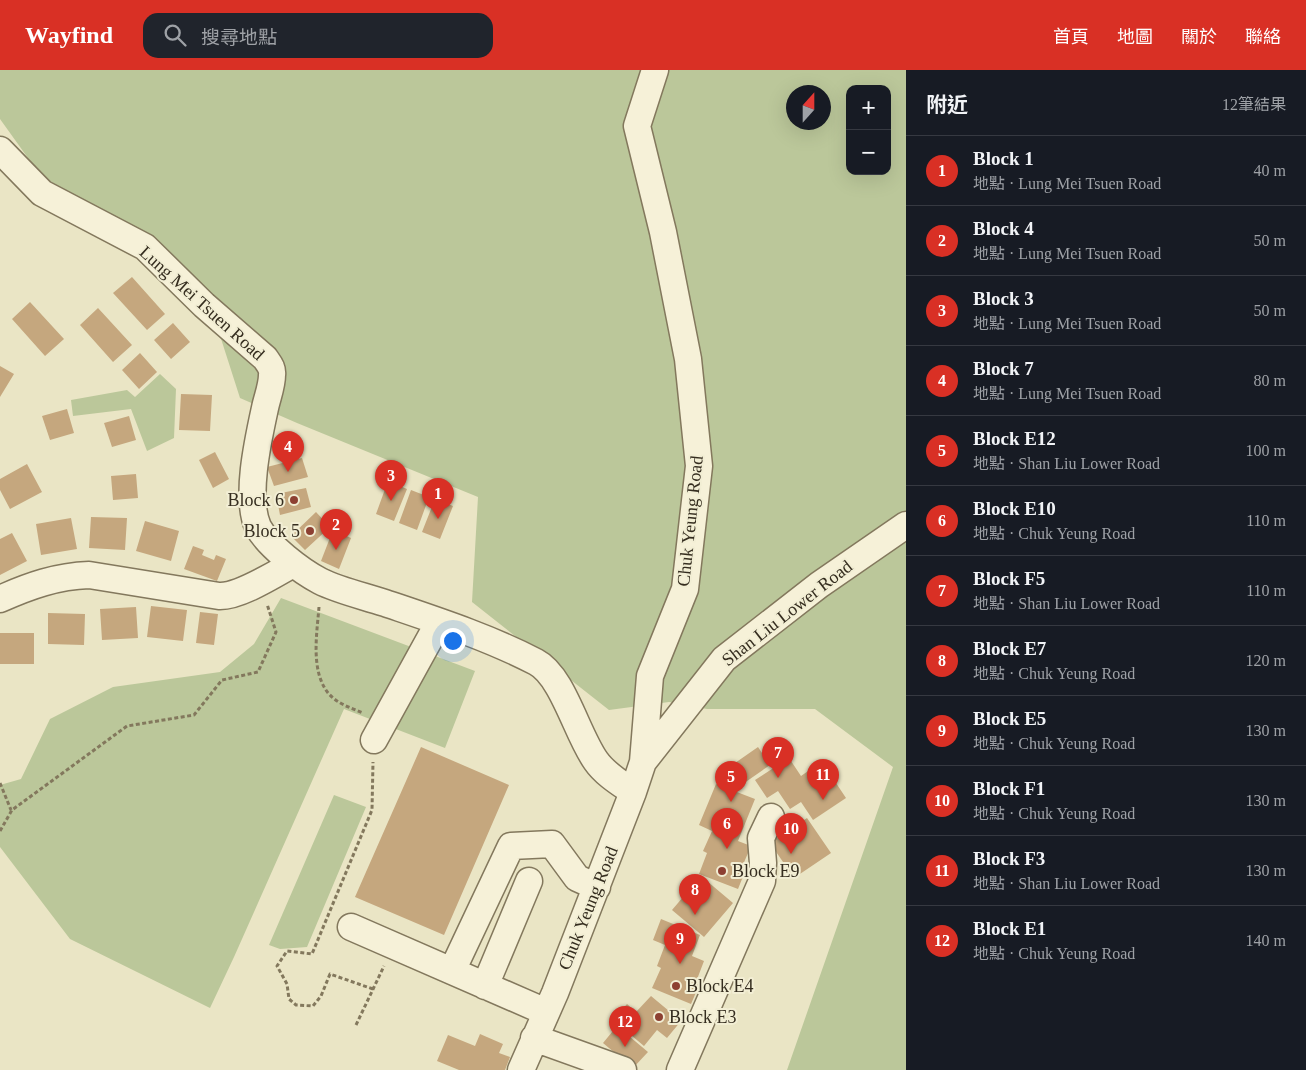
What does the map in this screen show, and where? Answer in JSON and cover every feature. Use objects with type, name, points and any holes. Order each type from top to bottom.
[{"type":"street","name":"Chuk Yeung Road","points":[[521,1070],[597,887],[633,792],[643,762],[650,676],[685,589],[699,466],[688,359],[663,232],[637,126],[655,70]]},
{"type":"street","name":"Lung Mei Tsuen Road","points":[[0,150],[42,192],[145,247],[204,305],[265,358],[271,367],[272,375],[260,430],[252,488],[253,514],[259,529],[269,541],[293,564],[321,581],[481,637],[538,663],[550,675],[558,687],[596,762],[633,792]]},
{"type":"street","name":"Shan Liu Lower Road","points":[[643,762],[724,659],[819,585],[906,525]]},
{"type":"street","points":[[0,599],[38,583],[76,576],[106,577],[231,596],[293,564]]},
{"type":"street","points":[[379,731],[439,622]]},
{"type":"street","points":[[680,1070],[762,881],[761,838],[771,817]]},
{"type":"street","points":[[452,972],[511,846],[552,844],[577,878],[597,887]]},
{"type":"street","points":[[485,986],[529,881]]},
{"type":"street","points":[[351,927],[546,1012]]},
{"type":"street","points":[[534,1038],[623,1070]]},
{"type":"path","points":[[321,581],[317,635],[320,678],[329,694],[379,731]]},
{"type":"path","points":[[0,831],[12,810],[127,726],[194,715],[222,680],[258,672],[276,632],[266,601],[252,586]]},
{"type":"path","points":[[0,783],[12,810]]},
{"type":"path","points":[[356,1025],[394,945]]},
{"type":"green space","points":[[0,70],[906,70],[906,1070],[787,1070],[893,767],[815,709],[707,709],[669,702],[609,710],[472,602],[478,497],[240,398],[207,295],[38,172],[0,119]]},
{"type":"green space","points":[[160,374],[176,389],[174,438],[147,451],[131,409],[73,416],[71,400],[127,390],[135,397]]},
{"type":"green space","points":[[281,598],[475,671],[445,748],[344,709],[210,1008],[70,939],[0,847],[0,785],[21,779],[50,719],[113,687],[220,672],[254,644]]},
{"type":"green space","points":[[334,795],[366,807],[307,947],[280,949],[269,945]]},
{"type":"building","points":[[132,277],[165,314],[147,330],[113,293]]},
{"type":"building","points":[[30,302],[64,339],[45,356],[12,319]]},
{"type":"building","points":[[98,308],[132,345],[113,362],[80,325]]},
{"type":"building","points":[[173,323],[190,342],[171,359],[154,340]]},
{"type":"building","points":[[140,353],[157,372],[139,389],[122,370]]},
{"type":"building","points":[[0,366],[14,374],[0,397]]},
{"type":"building","points":[[181,394],[212,395],[210,431],[179,430]]},
{"type":"building","points":[[67,409],[74,433],[50,440],[42,416]]},
{"type":"building","points":[[129,416],[136,440],[112,447],[104,423]]},
{"type":"building","points":[[215,452],[229,479],[213,488],[199,460]]},
{"type":"building","points":[[302,458],[308,477],[274,486],[267,467]]},
{"type":"building","points":[[27,464],[42,492],[10,509],[0,490],[0,479]]},
{"type":"building","points":[[136,474],[138,498],[113,500],[111,476]]},
{"type":"building","points":[[388,481],[407,489],[394,521],[376,514]]},
{"type":"building","name":"Block 6","points":[[306,488],[311,507],[280,515],[276,494]]},
{"type":"building","points":[[411,490],[429,497],[417,530],[399,523]]},
{"type":"building","points":[[435,499],[453,506],[440,539],[422,532]]},
{"type":"building","name":"Block 5","points":[[316,512],[330,527],[305,550],[291,536]]},
{"type":"building","points":[[91,517],[127,518],[125,550],[89,548]]},
{"type":"building","points":[[71,518],[77,549],[41,555],[36,524]]},
{"type":"building","points":[[145,521],[179,531],[171,561],[136,551]]},
{"type":"building","points":[[333,530],[351,538],[339,569],[321,561]]},
{"type":"building","points":[[12,533],[27,561],[0,575],[0,539]]},
{"type":"building","points":[[193,546],[204,550],[202,555],[214,560],[216,555],[226,559],[217,581],[184,569]]},
{"type":"building","points":[[151,606],[187,610],[183,641],[147,637]]},
{"type":"building","points":[[136,607],[138,638],[102,640],[100,609]]},
{"type":"building","points":[[200,612],[218,614],[214,645],[196,643]]},
{"type":"building","points":[[48,613],[85,614],[84,645],[48,644]]},
{"type":"building","points":[[0,633],[34,633],[34,664],[0,664]]},
{"type":"building","points":[[421,747],[509,785],[444,935],[355,897]]},
{"type":"building","points":[[758,747],[770,765],[737,788],[725,770]]},
{"type":"building","points":[[789,758],[801,776],[811,769],[823,787],[834,780],[846,798],[813,820],[801,802],[790,809],[778,791],[767,798],[755,780]]},
{"type":"building","points":[[716,784],[755,799],[738,841],[751,846],[742,867],[746,869],[738,889],[699,874],[707,853],[703,851],[712,831],[699,825]]},
{"type":"building","points":[[807,818],[831,853],[794,878],[770,843]]},
{"type":"building","points":[[701,876],[733,903],[704,937],[672,910]]},
{"type":"building","points":[[661,919],[700,935],[692,956],[704,961],[696,982],[700,983],[691,1004],[652,988],[661,968],[657,966],[665,945],[653,940]]},
{"type":"building","points":[[651,996],[681,1021],[667,1038],[657,1030],[644,1046],[613,1020],[627,1004],[636,1012]]},
{"type":"building","points":[[617,1026],[648,1052],[633,1068],[603,1043]]},
{"type":"building","points":[[480,1034],[503,1044],[499,1053],[510,1057],[505,1070],[459,1070],[437,1061],[448,1035],[475,1046]]},
{"type":"place","name":"Block 7","points":[[288,472]]},
{"type":"place","name":"Block 6","points":[[294,500]]},
{"type":"place","name":"Block 3","points":[[391,501]]},
{"type":"place","name":"Block 1","points":[[438,519]]},
{"type":"place","name":"Block 5","points":[[310,531]]},
{"type":"place","name":"Block 4","points":[[336,550]]},
{"type":"place","name":"Block F5","points":[[778,778]]},
{"type":"place","name":"Block F3","points":[[823,800]]},
{"type":"place","name":"Block E12","points":[[731,802]]},
{"type":"place","name":"Block E10","points":[[727,849]]},
{"type":"place","name":"Block F1","points":[[791,854]]},
{"type":"place","name":"Block E9","points":[[722,871]]},
{"type":"place","name":"Block E7","points":[[695,915]]},
{"type":"place","name":"Block E5","points":[[680,964]]},
{"type":"place","name":"Block E4","points":[[676,986]]},
{"type":"place","name":"Block E3","points":[[659,1017]]},
{"type":"place","name":"Block E1","points":[[625,1047]]}]
